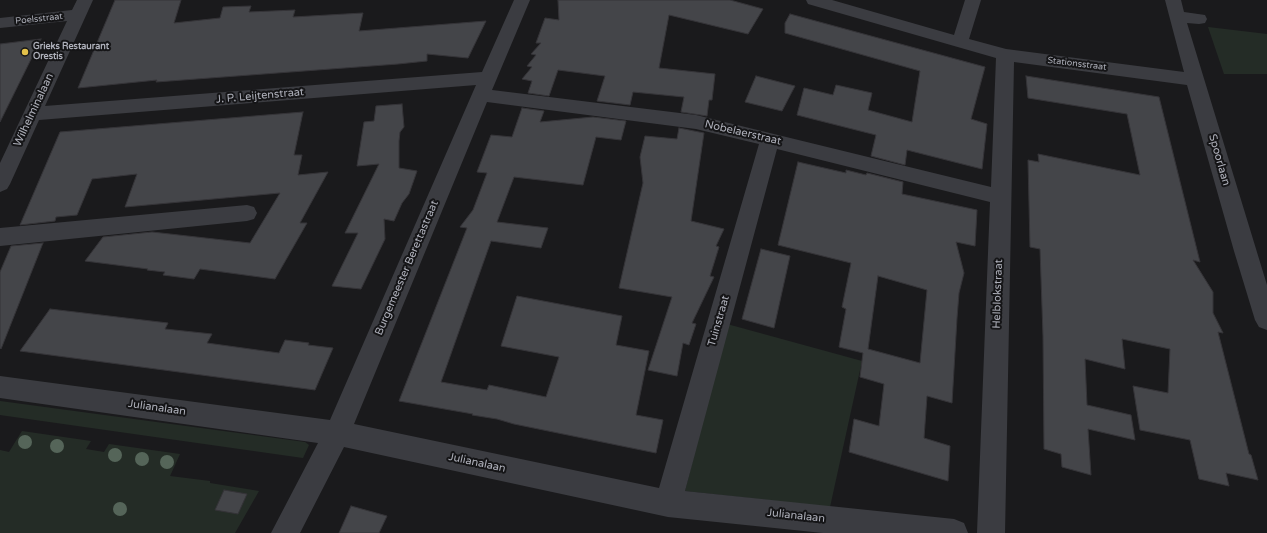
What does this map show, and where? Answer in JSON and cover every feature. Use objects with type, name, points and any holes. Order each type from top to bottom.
[{"type":"street","name":"Burgemeester Berettastraat","points":[[285,533],[337,433],[522,0]]},
{"type":"street","name":"Stationsstraat","points":[[814,0],[1005,55],[1195,80]]},
{"type":"street","points":[[960,42],[973,0]]},
{"type":"street","name":"Poelsstraat","points":[[0,23],[82,7]]},
{"type":"street","name":"Wilhelminalaan","points":[[0,184],[82,7]]},
{"type":"street","points":[[1176,8],[1199,19]]},
{"type":"street","name":"Spoorlaan","points":[[1176,8],[1195,80],[1245,251],[1267,320]]},
{"type":"street","name":"Helblokstraat","points":[[991,533],[1005,55]]},
{"type":"street","name":"J. P. Leijtenstraat","points":[[32,114],[484,86]]},
{"type":"street","name":"Nobelaerstraat","points":[[484,86],[696,122],[770,139],[1001,198]]},
{"type":"street","name":"Tuinstraat","points":[[668,503],[770,139]]},
{"type":"street","points":[[0,237],[247,213]]},
{"type":"street","name":"Julianalaan","points":[[0,387],[337,433],[668,503],[954,533]]},
{"type":"shaded area","points":[[1208,27],[1267,34],[1267,74],[1224,74]]},
{"type":"shaded area","points":[[727,324],[862,361],[830,507],[685,491]]},
{"type":"shaded area","points":[[0,401],[305,442],[309,445],[303,458],[0,415]]},
{"type":"shaded area","points":[[22,431],[91,441],[86,449],[104,452],[109,444],[180,454],[170,476],[210,481],[210,483],[259,491],[235,533],[0,533],[0,450],[9,452]],"holes":[[[224,490],[247,494],[238,514],[215,510]]]},
{"type":"building","points":[[115,0],[181,0],[174,23],[220,18],[223,7],[251,6],[249,12],[295,10],[293,17],[363,13],[359,31],[486,21],[468,58],[427,54],[427,61],[398,64],[156,82],[157,80],[78,88]]},
{"type":"building","points":[[558,0],[730,0],[763,9],[748,34],[669,15],[659,68],[715,74],[712,100],[709,100],[707,116],[681,112],[684,97],[633,92],[630,105],[597,101],[605,76],[558,70],[549,96],[528,93],[532,81],[522,79],[532,67],[527,66],[536,55],[531,54],[541,43],[536,43],[545,18],[559,20]]},
{"type":"building","points":[[790,14],[985,67],[971,119],[987,124],[982,169],[907,150],[905,165],[871,156],[876,135],[797,115],[804,88],[833,95],[836,85],[872,93],[868,110],[912,122],[920,71],[785,33],[785,23]]},
{"type":"building","points":[[41,39],[0,122],[0,44]]},
{"type":"building","points":[[756,76],[795,86],[782,111],[745,102]]},
{"type":"building","points":[[1026,76],[1159,97],[1200,262],[1193,260],[1213,292],[1213,313],[1223,333],[1218,332],[1249,454],[1251,455],[1258,480],[1226,473],[1229,486],[1199,479],[1190,440],[1140,430],[1133,386],[1168,393],[1170,349],[1122,339],[1125,369],[1085,359],[1087,405],[1131,415],[1135,440],[1088,429],[1091,475],[1062,467],[1061,454],[1044,449],[1043,336],[1040,249],[1030,247],[1028,160],[1039,162],[1038,154],[1140,175],[1127,114],[1028,98]]},
{"type":"building","points":[[402,104],[404,127],[400,132],[399,168],[417,171],[409,194],[402,203],[394,221],[384,219],[385,239],[361,289],[332,286],[358,233],[345,233],[379,164],[357,166],[364,122],[374,121],[376,106]]},
{"type":"building","points":[[522,108],[544,111],[540,122],[593,117],[626,121],[621,140],[596,137],[583,185],[514,177],[497,222],[548,228],[541,248],[491,241],[441,382],[487,390],[489,385],[546,397],[559,357],[501,346],[517,296],[622,316],[616,345],[649,351],[636,415],[663,420],[656,453],[472,415],[473,414],[399,401],[467,228],[460,227],[473,210],[487,173],[477,172],[491,135],[512,137]]},
{"type":"building","points":[[303,112],[294,155],[302,155],[298,175],[328,172],[300,223],[307,223],[275,279],[200,269],[194,279],[163,275],[165,272],[147,270],[148,269],[85,261],[103,237],[152,232],[250,243],[280,193],[125,207],[137,174],[92,179],[77,215],[56,217],[55,221],[20,225],[60,132]]},
{"type":"building","points":[[679,128],[704,133],[691,221],[724,229],[716,246],[719,247],[710,276],[714,277],[692,323],[696,324],[689,345],[683,343],[677,376],[648,370],[672,297],[619,288],[643,183],[640,157],[645,136],[677,139]]},
{"type":"building","points":[[798,162],[846,173],[846,170],[866,175],[867,173],[903,182],[902,194],[977,210],[975,246],[956,242],[964,273],[959,293],[952,403],[927,396],[924,438],[950,446],[948,481],[849,452],[854,419],[879,426],[884,384],[860,377],[863,353],[839,347],[846,309],[842,307],[851,263],[778,245]],"holes":[[[878,276],[927,290],[920,363],[868,349]]]},
{"type":"building","points":[[43,243],[1,349],[0,272],[11,246]]},
{"type":"building","points":[[761,249],[790,256],[774,328],[742,319]]},
{"type":"building","points":[[50,309],[168,323],[165,329],[212,334],[207,343],[279,353],[285,340],[333,348],[315,390],[20,351]]},
{"type":"building","points":[[224,490],[247,494],[238,514],[215,510]]},
{"type":"building","points":[[351,506],[387,516],[379,533],[339,533]]},
{"type":"place","name":"Grieks Restaurant Orestis","points":[[25,52]]}]
